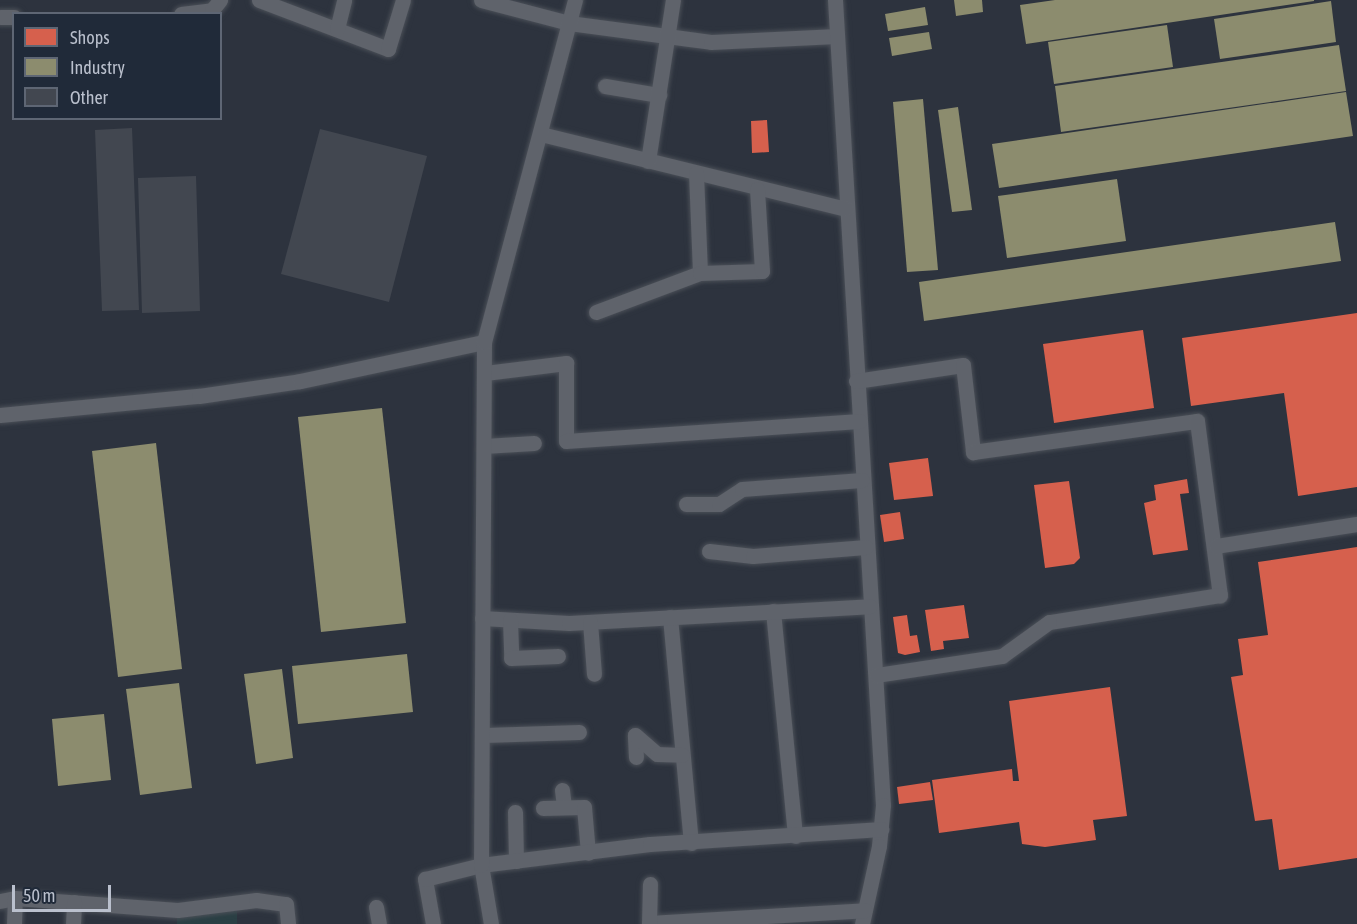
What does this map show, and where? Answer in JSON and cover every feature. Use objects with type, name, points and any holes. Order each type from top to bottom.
[{"type":"street","points":[[196,12],[212,10],[220,0]]},
{"type":"street","points":[[259,0],[388,49],[403,0]]},
{"type":"street","points":[[343,32],[344,0]]},
{"type":"street","points":[[481,0],[569,23],[711,42],[837,36]]},
{"type":"street","points":[[491,924],[482,866],[484,342],[575,0]]},
{"type":"street","points":[[648,161],[673,0]]},
{"type":"street","points":[[650,884],[649,923],[863,917],[882,830],[876,675],[866,548],[835,0]]},
{"type":"street","points":[[605,86],[659,95]]},
{"type":"street","points":[[541,134],[757,189],[846,209]]},
{"type":"street","points":[[696,173],[700,273]]},
{"type":"street","points":[[596,312],[700,273],[762,271],[757,189]]},
{"type":"street","points":[[0,415],[199,396],[300,381],[484,342]]},
{"type":"street","points":[[485,373],[566,363],[566,441],[859,421]]},
{"type":"street","points":[[856,381],[963,365],[973,452],[1197,421],[1216,546],[1220,595],[1050,622],[1002,657],[876,675]]},
{"type":"street","points":[[484,446],[534,443]]},
{"type":"street","points":[[686,504],[719,504],[742,489],[862,480]]},
{"type":"street","points":[[1216,546],[1357,524]]},
{"type":"street","points":[[709,551],[753,556],[866,548]]},
{"type":"street","points":[[482,618],[590,622],[870,606]]},
{"type":"street","points":[[773,611],[795,836]]},
{"type":"street","points":[[670,617],[691,843]]},
{"type":"street","points":[[510,620],[511,658],[558,656]]},
{"type":"street","points":[[590,622],[594,674]]},
{"type":"street","points":[[484,735],[579,732]]},
{"type":"street","points":[[636,757],[635,735],[657,754],[682,755]]},
{"type":"street","points":[[562,790],[564,807]]},
{"type":"street","points":[[543,808],[584,807],[588,853]]},
{"type":"street","points":[[515,812],[516,861]]},
{"type":"street","points":[[433,924],[426,879],[482,866],[691,843],[882,830]]},
{"type":"street","points":[[14,924],[8,900],[74,902],[151,917],[178,910],[266,901],[286,904],[288,924]]},
{"type":"street","points":[[73,924],[74,902]]},
{"type":"street","points":[[376,907],[379,924]]},
{"type":"green space","points":[[237,907],[237,924],[177,924],[177,916]]},
{"type":"building: Shops","points":[[767,120],[769,152],[752,153],[751,121]]},
{"type":"building: Shops","points":[[1357,313],[1357,487],[1298,496],[1284,393],[1191,406],[1182,338]]},
{"type":"building: Shops","points":[[1143,330],[1154,408],[1054,423],[1043,344]]},
{"type":"building: Shops","points":[[928,458],[933,496],[894,500],[889,463]]},
{"type":"building: Shops","points":[[1187,479],[1189,493],[1180,494],[1188,550],[1153,555],[1144,503],[1156,500],[1154,485]]},
{"type":"building: Shops","points":[[1069,481],[1080,558],[1074,564],[1045,568],[1034,485]]},
{"type":"building: Shops","points":[[900,512],[904,539],[884,542],[880,515]]},
{"type":"building: Shops","points":[[1357,547],[1357,858],[1279,870],[1272,819],[1255,821],[1231,677],[1243,675],[1238,639],[1268,635],[1258,562]]},
{"type":"building: Shops","points":[[964,605],[969,638],[943,641],[944,649],[931,651],[925,610]]},
{"type":"building: Shops","points":[[907,615],[910,636],[917,635],[920,652],[905,655],[898,653],[893,617]]},
{"type":"building: Shops","points":[[1110,687],[1127,816],[1093,820],[1096,840],[1045,847],[1022,844],[1019,822],[939,833],[932,780],[1012,769],[1013,781],[1019,781],[1009,701]]},
{"type":"building: Shops","points":[[930,782],[933,800],[899,804],[897,787]]},
{"type":"building: Industry","points":[[954,0],[982,0],[983,12],[956,16]]},
{"type":"building: Industry","points":[[1055,0],[1314,1],[1026,44],[1020,5]]},
{"type":"building: Industry","points":[[1331,1],[1336,42],[1220,59],[1214,19]]},
{"type":"building: Industry","points":[[925,7],[928,25],[888,31],[885,14]]},
{"type":"building: Industry","points":[[1167,25],[1173,67],[1054,84],[1048,42]]},
{"type":"building: Industry","points":[[929,32],[932,49],[892,56],[889,38]]},
{"type":"building: Industry","points":[[1339,45],[1346,91],[1061,132],[1055,86]]},
{"type":"building: Industry","points":[[1346,92],[1353,136],[999,188],[992,144]]},
{"type":"building: Industry","points":[[923,99],[938,270],[907,272],[893,102]]},
{"type":"building: Industry","points":[[958,107],[972,210],[952,212],[938,110]]},
{"type":"building: Industry","points":[[1117,179],[1126,241],[1007,258],[998,196]]},
{"type":"building: Industry","points":[[1335,222],[1341,261],[924,321],[919,282]]},
{"type":"building: Industry","points":[[382,408],[406,623],[321,632],[298,417]]},
{"type":"building: Industry","points":[[156,443],[182,669],[118,677],[92,451]]},
{"type":"building: Industry","points":[[407,654],[413,712],[298,724],[292,666]]},
{"type":"building: Industry","points":[[282,669],[293,758],[256,764],[244,674]]},
{"type":"building: Industry","points":[[179,683],[192,788],[140,795],[126,689]]},
{"type":"building: Industry","points":[[104,714],[111,780],[58,786],[52,719]]},
{"type":"building: Other","points":[[132,128],[139,310],[102,311],[95,130]]},
{"type":"building: Other","points":[[320,129],[427,156],[389,302],[281,274]]},
{"type":"building: Other","points":[[196,176],[200,311],[142,313],[138,178]]}]
